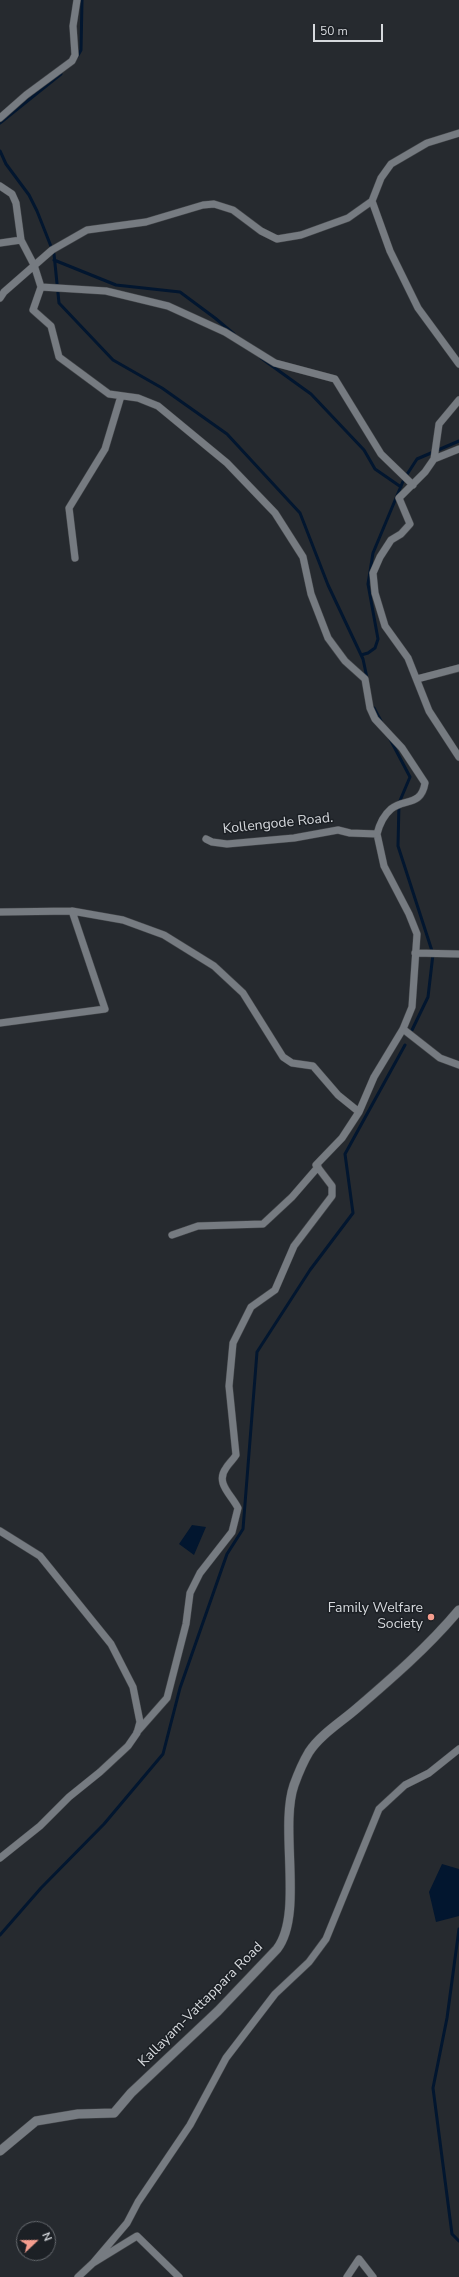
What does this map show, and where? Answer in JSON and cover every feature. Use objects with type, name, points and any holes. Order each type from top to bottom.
[{"type":"street","points":[[0,118],[26,95],[72,61],[75,55],[73,26],[77,0]]},
{"type":"street","points":[[0,298],[52,250],[87,230],[146,222],[203,205],[214,204],[232,210],[261,231],[277,239],[301,235],[348,218],[372,201],[381,178],[391,164],[427,143],[459,133]]},
{"type":"street","points":[[0,186],[12,194],[16,203],[21,240],[34,265],[40,287],[34,310],[51,326],[59,357],[109,394],[138,398],[158,406],[228,463],[276,513],[303,556],[311,594],[328,638],[345,661],[365,679],[370,708],[375,719],[402,748],[425,783],[422,793],[416,799],[391,810],[377,832],[384,866],[409,914],[417,934],[416,953],[412,1008],[403,1029],[374,1077],[359,1112],[342,1138],[317,1163],[318,1167],[292,1197],[263,1224],[198,1226],[172,1235]]},
{"type":"street","points":[[372,201],[390,251],[418,308],[459,364]]},
{"type":"street","points":[[0,243],[21,240]]},
{"type":"street","points":[[40,287],[106,291],[168,306],[225,332],[275,363],[335,379],[382,454],[413,485]]},
{"type":"street","points":[[75,558],[69,508],[105,449],[121,396]]},
{"type":"street","points":[[434,459],[439,424],[459,400]]},
{"type":"street","points":[[459,449],[434,459],[399,501],[410,524],[401,534],[393,537],[385,547],[373,576],[375,593],[385,626],[408,658],[429,711],[459,756]]},
{"type":"street","points":[[417,679],[459,668]]},
{"type":"street","name":"Kollengode Road.","points":[[206,839],[212,842],[227,844],[294,838],[338,830],[350,833],[377,832]]},
{"type":"street","points":[[0,912],[72,911],[123,920],[164,935],[214,966],[243,994],[283,1057],[292,1063],[313,1066],[338,1095],[359,1112]]},
{"type":"street","points":[[0,1023],[105,1009],[72,911]]},
{"type":"street","points":[[416,953],[459,954]]},
{"type":"street","points":[[403,1029],[440,1058],[459,1065]]},
{"type":"street","points":[[0,1858],[40,1826],[69,1797],[100,1772],[128,1746],[137,1732],[167,1698],[186,1624],[190,1593],[200,1573],[221,1548],[234,1526],[238,1508],[222,1485],[225,1469],[236,1455],[229,1386],[233,1343],[250,1307],[275,1290],[294,1246],[332,1196],[332,1186],[318,1167]]},
{"type":"street","points":[[0,1530],[40,1556],[111,1644],[132,1687],[140,1722],[137,1732]]},
{"type":"street","name":"Kallayam-Vattappara Road","points":[[0,2151],[36,2121],[78,2114],[114,2113],[131,2093],[218,2011],[277,1949],[282,1942],[289,1914],[290,1807],[294,1787],[310,1751],[408,1664],[442,1630],[459,1610]]},
{"type":"street","points":[[78,2277],[127,2223],[138,2202],[190,2125],[226,2058],[275,1994],[309,1962],[326,1939],[379,1809],[405,1785],[429,1773],[459,1749]]},
{"type":"street","points":[[92,2263],[136,2236],[179,2277]]},
{"type":"street","points":[[347,2277],[359,2259],[373,2277]]},
{"type":"water","points":[[192,1525],[206,1527],[194,1555],[179,1544]]},
{"type":"water","points":[[442,1864],[459,1869],[459,1916],[436,1922],[429,1892]]},
{"type":"waterway","points":[[77,57],[81,50],[82,0]]},
{"type":"waterway","points":[[0,123],[61,74]]},
{"type":"waterway","points":[[0,151],[6,164],[29,195],[54,254],[59,303],[113,360],[162,388],[227,434],[300,513],[328,585],[363,659],[367,678]]},
{"type":"waterway","points":[[54,260],[116,285],[180,292],[234,334]]},
{"type":"waterway","points":[[261,358],[311,394],[364,450],[375,469],[401,487]]},
{"type":"waterway","points":[[361,655],[368,653],[375,648],[378,639],[368,584],[373,553],[404,479],[417,459],[459,441]]},
{"type":"waterway","points":[[374,708],[381,721]]},
{"type":"waterway","points":[[390,739],[410,777],[399,803],[398,846],[433,954],[428,997],[412,1030]]},
{"type":"waterway","points":[[0,1935],[41,1888],[104,1824],[163,1754],[180,1688],[227,1554],[243,1529],[257,1352],[310,1270],[353,1213],[345,1154],[405,1045]]},
{"type":"waterway","points":[[459,1929],[447,2018],[433,2088],[452,2234],[459,2241]]},
{"type":"place","name":"Family Welfare Society","points":[[431,1617]]}]
